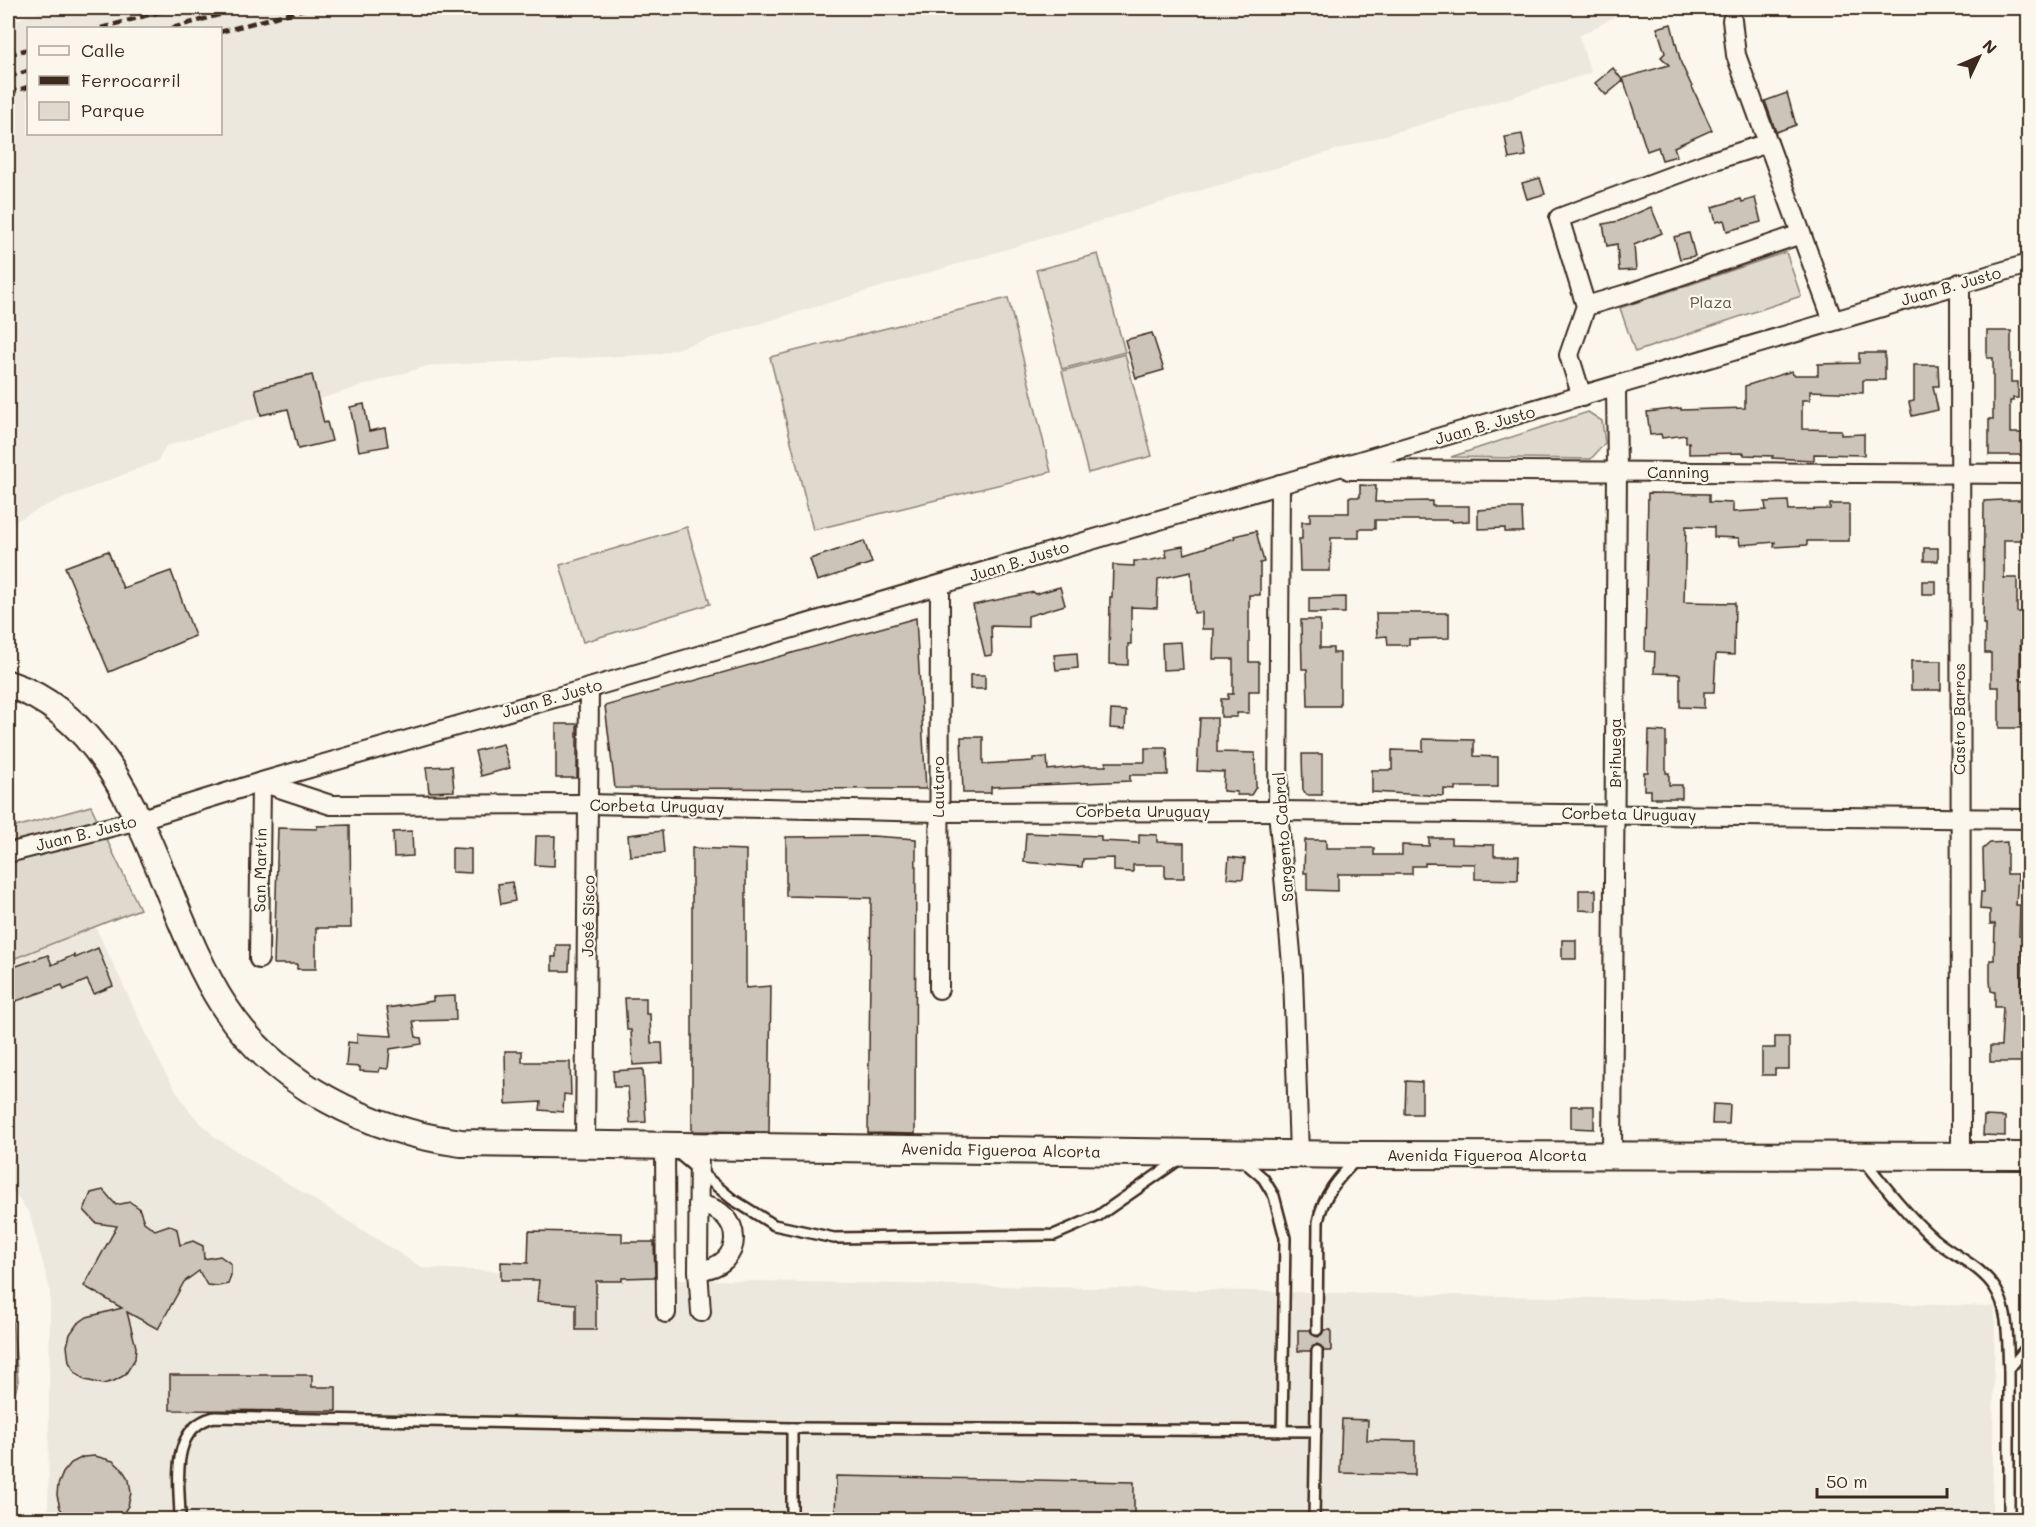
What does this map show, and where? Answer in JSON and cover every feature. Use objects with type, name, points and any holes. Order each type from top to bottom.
[{"type":"main road","name":"Avenida Figueroa Alcorta","points":[[8,684],[54,708],[85,734],[115,773],[138,820],[184,931],[208,980],[225,1008],[264,1053],[290,1076],[351,1112],[380,1124],[434,1140],[461,1143],[667,1146],[699,1159],[1190,1152],[1361,1155],[2028,1156]]},
{"type":"street","points":[[1732,20],[1736,55],[1833,321]]},
{"type":"street","points":[[1582,397],[1569,355],[1586,306],[1559,218],[1709,162],[1768,143]]},
{"type":"street","points":[[1586,306],[1801,234]]},
{"type":"street","name":"Juan B. Justo","points":[[8,853],[138,820],[2028,264]]},
{"type":"street","name":"Castro Barros","points":[[1960,283],[1961,1156]]},
{"type":"street","name":"Brihuega","points":[[1612,1155],[1616,387]]},
{"type":"street","name":"Canning","points":[[1328,470],[2028,474]]},
{"type":"street","name":"Sargento Cabral","points":[[1280,484],[1278,811],[1293,975],[1299,1154]]},
{"type":"street","name":"Lautaro","points":[[939,989],[940,585]]},
{"type":"street","name":"José Sisco","points":[[585,1145],[589,688]]},
{"type":"street","name":"Corbeta Uruguay","points":[[261,782],[331,805],[589,804],[938,812],[1278,811],[2028,819]]},
{"type":"street","name":"San Martín","points":[[259,959],[261,782]]},
{"type":"street","points":[[666,1313],[667,1146]]},
{"type":"street","points":[[699,1159],[698,1270],[701,1312]]},
{"type":"street","points":[[698,1205],[719,1210],[727,1217],[734,1238],[727,1258],[709,1270],[698,1270]]},
{"type":"lane","points":[[699,1159],[732,1199],[774,1225],[834,1238],[1054,1235],[1098,1216],[1190,1152]]},
{"type":"lane","points":[[1232,1152],[1248,1163],[1263,1178],[1274,1196],[1285,1238],[1282,1431]]},
{"type":"lane","points":[[1317,1330],[1318,1222],[1321,1209],[1326,1196],[1338,1179],[1361,1155]]},
{"type":"lane","points":[[1860,1156],[1901,1207],[1936,1241],[1982,1272],[1995,1288],[2004,1309],[2009,1369],[2009,1520]]},
{"type":"lane","points":[[2009,1369],[2028,1346]]},
{"type":"lane","points":[[1314,1520],[1317,1351]]},
{"type":"lane","points":[[180,1520],[181,1446],[193,1428],[214,1417],[792,1428],[1316,1431]]},
{"type":"lane","points":[[792,1428],[792,1520]]},
{"type":"shaded area","points":[[56,8],[1631,8],[1579,36],[1591,73],[659,354],[427,366],[166,446],[158,461],[47,505],[8,525],[8,22]]},
{"type":"shaded area","points":[[95,926],[164,1071],[189,1111],[216,1138],[423,1268],[705,1280],[1995,1306],[1992,1519],[48,1519],[50,1290],[29,1212],[8,1186],[8,961]]},
{"type":"green space","name":"Plaza","points":[[1786,252],[1801,296],[1635,352],[1620,308]]},
{"type":"green space","points":[[1098,254],[1125,352],[1062,369],[1036,270]]},
{"type":"green space","points":[[1008,298],[1051,472],[813,530],[770,357]]},
{"type":"green space","points":[[1125,354],[1152,456],[1088,473],[1062,371]]},
{"type":"green space","points":[[1588,412],[1602,421],[1605,443],[1591,459],[1451,457]]},
{"type":"green space","points":[[687,527],[710,604],[583,642],[560,565]]},
{"type":"green space","points":[[91,806],[99,823],[8,846],[8,829]]},
{"type":"green space","points":[[105,836],[140,909],[8,961],[8,862]]},
{"type":"water","points":[[8,1269],[18,1381],[15,1394],[8,1400]]},
{"type":"building","points":[[1671,24],[1681,63],[1712,130],[1674,147],[1677,156],[1662,160],[1658,147],[1647,151],[1623,78],[1669,65],[1661,57],[1665,53],[1657,28]]},
{"type":"building","points":[[1613,68],[1623,81],[1606,95],[1595,83]]},
{"type":"building","points":[[1787,93],[1796,125],[1776,132],[1765,101]]},
{"type":"building","points":[[1522,134],[1526,156],[1509,159],[1505,137]]},
{"type":"building","points":[[1540,178],[1545,194],[1527,199],[1522,183]]},
{"type":"building","points":[[1755,198],[1761,222],[1727,231],[1724,220],[1716,222],[1712,207],[1741,199],[1742,202]]},
{"type":"building","points":[[1651,207],[1662,233],[1634,245],[1636,270],[1619,271],[1617,244],[1607,246],[1603,224],[1619,221]]},
{"type":"building","points":[[1689,233],[1695,256],[1680,259],[1674,237]]},
{"type":"building","points":[[1987,331],[2011,331],[2011,382],[2018,382],[2018,398],[2010,401],[2010,433],[2028,433],[2028,455],[1989,455],[1989,419],[1993,419],[1993,358],[1987,358]]},
{"type":"building","points":[[1152,333],[1164,370],[1136,378],[1125,340]]},
{"type":"building","points":[[1859,353],[1885,353],[1885,380],[1863,380],[1863,393],[1810,391],[1810,400],[1802,400],[1802,429],[1841,430],[1841,435],[1864,434],[1864,455],[1814,454],[1814,460],[1772,458],[1773,456],[1744,455],[1744,453],[1689,454],[1689,442],[1686,443],[1686,435],[1662,438],[1661,434],[1650,435],[1647,412],[1681,408],[1681,410],[1745,408],[1745,386],[1792,371],[1793,375],[1818,375],[1818,364],[1859,363]]},
{"type":"building","points":[[1914,365],[1938,365],[1939,386],[1933,386],[1938,410],[1912,416],[1909,402],[1914,401]]},
{"type":"building","points":[[312,375],[324,423],[327,422],[332,441],[298,449],[288,409],[261,415],[255,389]]},
{"type":"building","points":[[364,404],[369,431],[385,428],[388,446],[359,451],[350,407]]},
{"type":"building","points":[[1360,485],[1376,486],[1375,502],[1432,501],[1432,506],[1469,506],[1469,521],[1375,520],[1375,529],[1359,529],[1359,538],[1331,538],[1330,571],[1300,571],[1299,539],[1302,539],[1302,522],[1310,522],[1310,513],[1349,513],[1349,497],[1360,497]]},
{"type":"building","points":[[1648,493],[1709,494],[1709,502],[1733,503],[1733,512],[1766,510],[1765,502],[1788,501],[1789,510],[1830,509],[1830,504],[1849,504],[1849,541],[1807,541],[1807,545],[1774,547],[1775,542],[1740,545],[1739,538],[1714,537],[1714,527],[1686,526],[1684,602],[1735,603],[1734,655],[1716,654],[1714,692],[1704,692],[1704,708],[1680,707],[1680,674],[1654,673],[1655,652],[1645,651]]},
{"type":"building","points":[[2027,500],[2028,540],[2004,540],[2004,578],[2017,578],[2017,612],[2021,612],[2020,680],[2028,680],[2028,728],[1999,728],[1999,687],[1991,687],[1991,653],[1985,653],[1985,624],[1983,624],[1984,501]]},
{"type":"building","points":[[1522,508],[1523,532],[1505,532],[1505,528],[1478,529],[1478,510]]},
{"type":"building","points":[[1256,531],[1264,562],[1260,563],[1260,595],[1249,595],[1249,662],[1259,662],[1259,691],[1249,691],[1249,713],[1237,713],[1237,717],[1221,717],[1221,699],[1228,699],[1228,694],[1233,694],[1233,659],[1213,659],[1214,629],[1202,629],[1202,612],[1194,613],[1191,572],[1158,579],[1157,608],[1131,607],[1131,644],[1128,644],[1128,665],[1109,664],[1113,565],[1134,566],[1134,561],[1167,557],[1165,549],[1183,546],[1185,554],[1235,538],[1234,536]]},
{"type":"building","points":[[864,541],[872,563],[817,581],[810,559]]},
{"type":"building","points":[[1924,548],[1938,548],[1938,561],[1924,561]]},
{"type":"building","points":[[108,551],[123,588],[171,571],[195,636],[109,672],[65,567]]},
{"type":"building","points":[[1922,581],[1936,581],[1936,594],[1922,594]]},
{"type":"building","points":[[1060,587],[1065,605],[1028,616],[1028,627],[991,626],[992,655],[985,656],[973,605]]},
{"type":"building","points":[[1345,597],[1345,613],[1309,613],[1309,598]]},
{"type":"building","points":[[1376,613],[1449,613],[1449,638],[1409,639],[1409,645],[1388,645],[1387,636],[1377,637]]},
{"type":"building","points":[[916,618],[926,789],[615,788],[605,706]]},
{"type":"building","points":[[1301,620],[1320,620],[1320,648],[1333,648],[1333,653],[1340,653],[1340,706],[1308,706],[1307,669],[1302,669]]},
{"type":"building","points":[[1181,642],[1183,669],[1163,670],[1162,643]]},
{"type":"building","points":[[1077,653],[1078,668],[1056,670],[1054,655]]},
{"type":"building","points":[[1911,661],[1941,661],[1941,690],[1911,690]]},
{"type":"building","points":[[970,675],[985,675],[985,689],[970,689]]},
{"type":"building","points":[[1111,710],[1126,711],[1125,729],[1110,728]]},
{"type":"building","points":[[1200,718],[1217,718],[1217,752],[1255,753],[1256,787],[1251,795],[1237,795],[1237,792],[1223,791],[1224,772],[1197,771]]},
{"type":"building","points":[[556,724],[577,724],[577,778],[556,778]]},
{"type":"building","points":[[1649,731],[1666,732],[1666,773],[1669,773],[1669,785],[1682,785],[1682,798],[1651,798],[1651,790],[1644,790],[1644,772],[1648,772]]},
{"type":"building","points":[[961,737],[983,737],[983,764],[1033,761],[1033,758],[1047,757],[1048,770],[1106,766],[1106,762],[1145,762],[1145,748],[1167,748],[1168,775],[1130,775],[1130,781],[991,787],[991,793],[963,793]]},
{"type":"building","points":[[1423,739],[1474,740],[1474,756],[1498,757],[1498,787],[1455,787],[1455,790],[1444,789],[1444,796],[1372,792],[1372,770],[1392,770],[1392,750],[1423,751]]},
{"type":"building","points":[[503,744],[510,768],[481,776],[475,751]]},
{"type":"building","points":[[1302,754],[1322,754],[1322,795],[1307,795],[1303,790]]},
{"type":"building","points":[[452,766],[454,791],[429,792],[426,767]]},
{"type":"building","points":[[350,825],[351,928],[316,928],[316,969],[297,969],[297,964],[274,964],[278,828],[317,829],[317,826]]},
{"type":"building","points":[[412,831],[413,856],[394,857],[393,832]]},
{"type":"building","points":[[662,831],[664,853],[630,856],[628,835]]},
{"type":"building","points":[[1026,833],[1101,836],[1101,841],[1139,843],[1139,834],[1157,835],[1157,842],[1184,843],[1184,878],[1165,878],[1165,865],[1133,865],[1133,872],[1114,871],[1114,858],[1083,859],[1082,867],[1024,862]]},
{"type":"building","points":[[536,836],[555,836],[554,866],[535,865]]},
{"type":"building","points":[[872,836],[916,839],[915,1134],[868,1133],[871,898],[786,896],[786,837]]},
{"type":"building","points":[[1429,838],[1451,838],[1451,844],[1494,845],[1494,856],[1519,856],[1518,880],[1475,879],[1475,864],[1425,863],[1425,866],[1412,866],[1412,874],[1338,874],[1338,891],[1307,890],[1307,873],[1304,873],[1305,840],[1326,840],[1326,848],[1374,848],[1374,855],[1402,855],[1402,845],[1429,846]]},
{"type":"building","points":[[2007,842],[2007,874],[2018,874],[2016,905],[2020,905],[2019,936],[2028,936],[2028,952],[2023,952],[2020,1025],[2028,1025],[2026,1062],[1990,1062],[1990,1046],[2001,1046],[2003,1007],[1995,1007],[1995,992],[1991,991],[1990,981],[1990,960],[1994,960],[1995,924],[1990,924],[1990,910],[1980,909],[1981,892],[1984,892],[1983,849],[1990,843]]},
{"type":"building","points":[[452,848],[471,849],[471,873],[452,872]]},
{"type":"building","points":[[692,848],[746,850],[746,988],[771,986],[769,1132],[692,1131]]},
{"type":"building","points":[[1229,857],[1245,859],[1243,879],[1227,878]]},
{"type":"building","points":[[512,882],[515,901],[501,904],[498,884]]},
{"type":"building","points":[[1579,890],[1596,890],[1596,911],[1579,910]]},
{"type":"building","points":[[1562,940],[1576,940],[1576,959],[1562,959]]},
{"type":"building","points":[[556,945],[570,945],[569,971],[552,971],[552,957],[556,957]]},
{"type":"building","points":[[98,948],[113,986],[94,994],[87,980],[64,990],[62,985],[8,1004],[8,969],[48,955],[52,965]]},
{"type":"building","points":[[455,996],[456,1020],[413,1021],[416,1037],[421,1038],[422,1044],[390,1049],[388,1069],[380,1068],[379,1072],[360,1071],[360,1067],[346,1066],[348,1042],[357,1043],[357,1034],[392,1036],[387,1008],[433,1001],[433,997]]},
{"type":"building","points":[[625,998],[646,998],[646,1014],[650,1014],[651,1043],[662,1043],[663,1063],[633,1065],[631,1030],[627,1030]]},
{"type":"building","points":[[1775,1037],[1789,1037],[1789,1069],[1775,1069],[1775,1075],[1762,1075],[1762,1048],[1775,1048]]},
{"type":"building","points":[[505,1051],[522,1051],[522,1062],[570,1062],[571,1095],[564,1094],[563,1112],[540,1110],[541,1102],[506,1104]]},
{"type":"building","points":[[643,1069],[646,1122],[630,1123],[628,1087],[614,1087],[613,1071]]},
{"type":"building","points":[[1406,1081],[1422,1082],[1422,1114],[1405,1114]]},
{"type":"building","points":[[1713,1104],[1730,1105],[1729,1124],[1712,1124]]},
{"type":"building","points":[[1571,1106],[1594,1106],[1594,1129],[1571,1128]]},
{"type":"building","points":[[1984,1116],[2005,1117],[2005,1136],[1983,1135]]},
{"type":"building","points":[[103,1190],[116,1205],[130,1202],[139,1208],[144,1222],[155,1230],[169,1225],[177,1229],[180,1245],[193,1241],[203,1246],[204,1259],[220,1256],[231,1264],[231,1275],[228,1284],[218,1286],[207,1285],[199,1271],[184,1282],[158,1329],[127,1312],[136,1347],[135,1359],[125,1375],[103,1384],[85,1380],[75,1372],[69,1362],[67,1346],[70,1334],[77,1324],[87,1317],[122,1308],[84,1286],[117,1226],[96,1223],[84,1210],[91,1193]]},
{"type":"building","points":[[529,1231],[622,1233],[622,1242],[654,1242],[655,1277],[596,1281],[596,1330],[576,1330],[576,1304],[537,1301],[539,1280],[501,1280],[501,1262],[528,1263]]},
{"type":"building","points":[[1298,1330],[1310,1330],[1318,1337],[1324,1330],[1331,1330],[1331,1351],[1324,1351],[1317,1344],[1310,1351],[1298,1351]]},
{"type":"building","points":[[170,1375],[312,1375],[312,1387],[336,1387],[336,1411],[170,1410]]},
{"type":"building","points":[[1342,1419],[1368,1420],[1367,1440],[1415,1441],[1415,1475],[1340,1473]]},
{"type":"building","points":[[95,1456],[113,1461],[122,1469],[129,1480],[131,1493],[128,1506],[119,1520],[68,1520],[60,1508],[57,1495],[63,1473],[71,1463],[83,1457]]},
{"type":"building","points":[[836,1476],[1134,1482],[1134,1520],[835,1520]]},
{"type":"railway","points":[[105,27],[174,8]]},
{"type":"railway","points":[[176,27],[244,8]]},
{"type":"railway","points":[[222,31],[308,8]]},
{"type":"railway","points":[[8,55],[27,49]]},
{"type":"railway","points":[[8,77],[27,71]]},
{"type":"railway","points":[[8,93],[27,87]]}]
